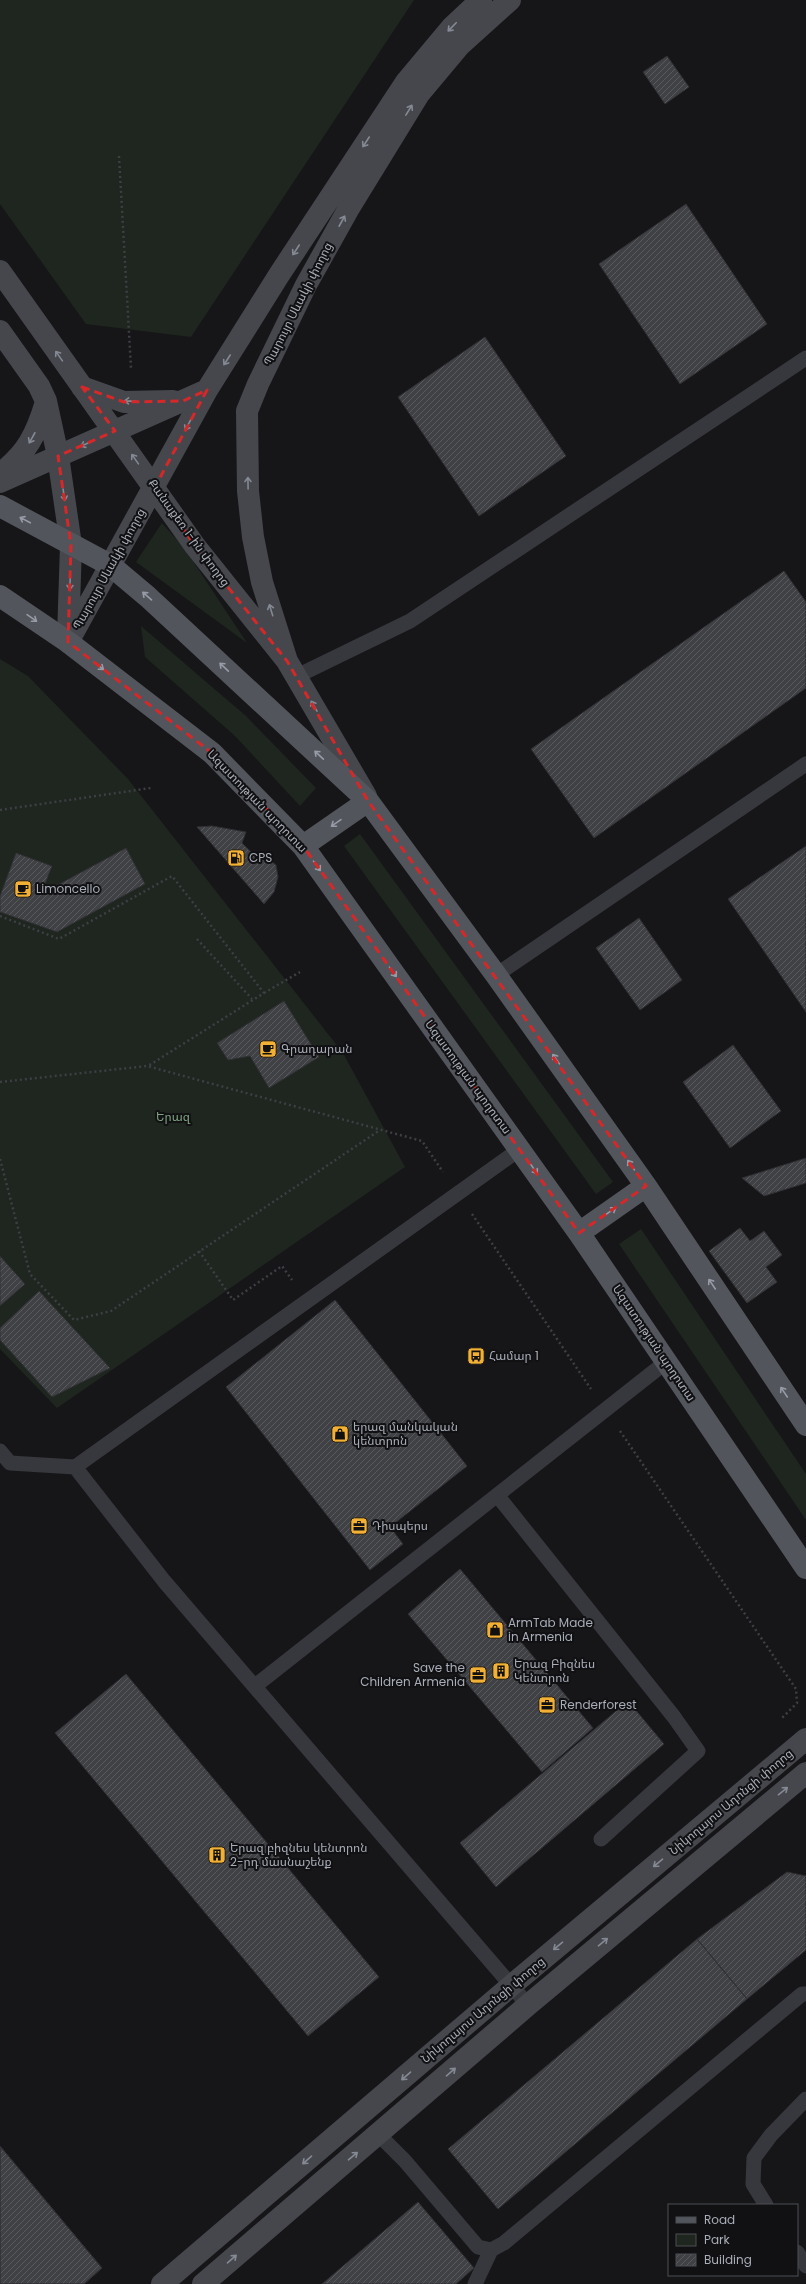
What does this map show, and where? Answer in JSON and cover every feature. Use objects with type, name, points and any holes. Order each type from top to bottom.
[{"type":"main road","points":[[0,506],[110,566],[148,597],[368,801],[496,975],[646,1186],[806,1424]]},
{"type":"main road","name":"Ազատության պողոտա","points":[[0,596],[68,642],[212,753],[303,846],[579,1233],[806,1568]]},
{"type":"main road","points":[[303,846],[368,801]]},
{"type":"main road","points":[[579,1233],[646,1186]]},
{"type":"street","name":"Պարույր Սևակի փողոց","points":[[68,642],[155,487],[207,390],[406,82],[452,27],[480,0]]},
{"type":"street","name":"Պարույր Սևակի փողոց","points":[[292,668],[262,582],[253,537],[248,491],[247,411],[258,384],[306,285],[349,208],[419,94],[460,45],[510,0]]},
{"type":"street","name":"Քանաքեռ 1-ին փողոց","points":[[0,271],[155,487],[195,546],[292,668],[368,801]]},
{"type":"street","points":[[0,331],[38,386],[46,401],[58,456],[71,545],[68,642]]},
{"type":"street","points":[[82,387],[124,402],[183,401]]},
{"type":"street","points":[[0,482],[207,390]]},
{"type":"street","points":[[0,474],[18,460],[32,439],[46,401]]},
{"type":"street","name":"Նիկողայոս Ադոնցի փողոց","points":[[162,2284],[512,1985],[806,1739]]},
{"type":"street","name":"Նիկողայոս Ադոնցի փողոց","points":[[203,2284],[528,2005],[806,1773]]},
{"type":"lane","points":[[292,668],[410,621],[806,358]]},
{"type":"lane","points":[[496,975],[806,764]]},
{"type":"lane","points":[[0,1451],[10,1463],[74,1467],[520,1149]]},
{"type":"lane","points":[[255,1686],[666,1362]]},
{"type":"lane","points":[[74,1467],[164,1581],[528,2005]]},
{"type":"lane","points":[[497,1495],[674,1717],[698,1751],[601,1839]]},
{"type":"lane","points":[[475,2284],[491,2250],[504,2243],[802,1994],[806,1994]]},
{"type":"lane","points":[[765,2204],[753,2184],[754,2158],[771,2135],[806,2099]]},
{"type":"lane","points":[[379,2134],[405,2161],[478,2247],[491,2250]]},
{"type":"lane","points":[[798,2254],[806,2266]]},
{"type":"path","points":[[119,156],[131,368]]},
{"type":"path","points":[[0,810],[151,788]]},
{"type":"path","points":[[0,916],[59,939],[172,876],[264,993]]},
{"type":"path","points":[[197,939],[252,999]]},
{"type":"path","points":[[147,1066],[252,999],[300,972]]},
{"type":"path","points":[[0,1082],[147,1066],[422,1142]]},
{"type":"path","points":[[0,1159],[30,1274],[74,1320],[111,1311],[380,1130]]},
{"type":"path","points":[[199,1252],[234,1300],[282,1266]]},
{"type":"highlighted area","points":[[82,387],[124,402],[183,401],[207,390],[155,487],[195,546],[287,661],[368,801],[646,1186],[579,1233],[303,846],[212,753],[68,642],[71,545],[58,456],[115,431]]},
{"type":"green space","points":[[0,0],[414,0],[191,337],[86,324],[0,204]]},
{"type":"green space","points":[[162,523],[185,549],[247,643],[136,562]]},
{"type":"green space","points":[[141,626],[246,716],[316,788],[300,806],[235,736],[145,657]]},
{"type":"green space","name":"Երազ","points":[[0,659],[28,676],[128,779],[343,1053],[405,1167],[57,1408],[0,1349]]},
{"type":"green space","points":[[360,834],[613,1182],[596,1194],[344,846]]},
{"type":"green space","points":[[641,1229],[806,1474],[806,1520],[619,1244]]},
{"type":"building","points":[[667,56],[689,87],[665,104],[643,72]]},
{"type":"building","points":[[686,204],[767,324],[680,384],[599,264]]},
{"type":"building","points":[[485,337],[566,456],[479,516],[398,397]]},
{"type":"building","points":[[784,571],[806,602],[806,688],[594,838],[531,749]]},
{"type":"building","points":[[212,826],[246,832],[242,843],[258,859],[268,859],[276,865],[278,877],[274,892],[264,904],[197,827]]},
{"type":"building","points":[[806,846],[806,1012],[728,899]]},
{"type":"building","points":[[126,848],[145,884],[57,932],[0,912],[0,896],[16,853],[52,866],[41,894]]},
{"type":"building","points":[[639,918],[682,980],[640,1010],[596,948]]},
{"type":"building","name":"Գրադարան","points":[[284,1001],[319,1057],[269,1088],[250,1056],[228,1060],[217,1043]]},
{"type":"building","points":[[733,1045],[781,1111],[730,1148],[683,1082]]},
{"type":"building","points":[[806,1158],[806,1183],[764,1196],[742,1178]]},
{"type":"building","points":[[740,1228],[750,1241],[764,1231],[782,1255],[766,1267],[777,1282],[747,1303],[709,1251]]},
{"type":"building","points":[[0,1256],[25,1284],[0,1306]]},
{"type":"building","points":[[39,1291],[110,1368],[52,1397],[0,1340],[0,1328]]},
{"type":"building","points":[[335,1300],[467,1466],[390,1527],[403,1544],[370,1570],[226,1387]]},
{"type":"building","name":"Երազ Բիզնես Կենտրոն","points":[[460,1569],[593,1728],[542,1772],[408,1614]]},
{"type":"building","name":"Երազ բիզնես կենտրոն 2-րդ մասնաշենք","points":[[126,1674],[379,1977],[308,2036],[55,1733]]},
{"type":"building","points":[[628,1701],[664,1744],[496,1887],[460,1843]]},
{"type":"building","points":[[787,1872],[806,1876],[806,1950],[747,1999],[697,1939]]},
{"type":"building","points":[[697,1939],[747,1999],[498,2209],[448,2149]]},
{"type":"building","points":[[0,2146],[102,2268],[84,2284],[0,2284]]},
{"type":"building","points":[[0,2146],[102,2268],[84,2284],[0,2284]]},
{"type":"building","points":[[418,2202],[474,2268],[456,2284],[322,2284]]},
{"type":"place","name":"CPS","points":[[236,858]]},
{"type":"place","name":"Limoncello","points":[[23,889]]},
{"type":"place","name":"Գրադարան","points":[[268,1049]]},
{"type":"place","name":"Համար 1","points":[[476,1356]]},
{"type":"place","name":"երազ մանկական կենտրոն","points":[[340,1434]]},
{"type":"place","name":"Դիսպերս","points":[[359,1526]]},
{"type":"place","name":"ArmTab Made in Armenia","points":[[495,1630]]},
{"type":"place","name":"Երազ Բիզնես Կենտրոն","points":[[501,1671]]},
{"type":"place","name":"Save the Children Armenia","points":[[478,1675]]},
{"type":"place","name":"Renderforest","points":[[547,1705]]},
{"type":"place","name":"Երազ բիզնես կենտրոն 2-րդ մասնաշենք","points":[[217,1855]]}]
